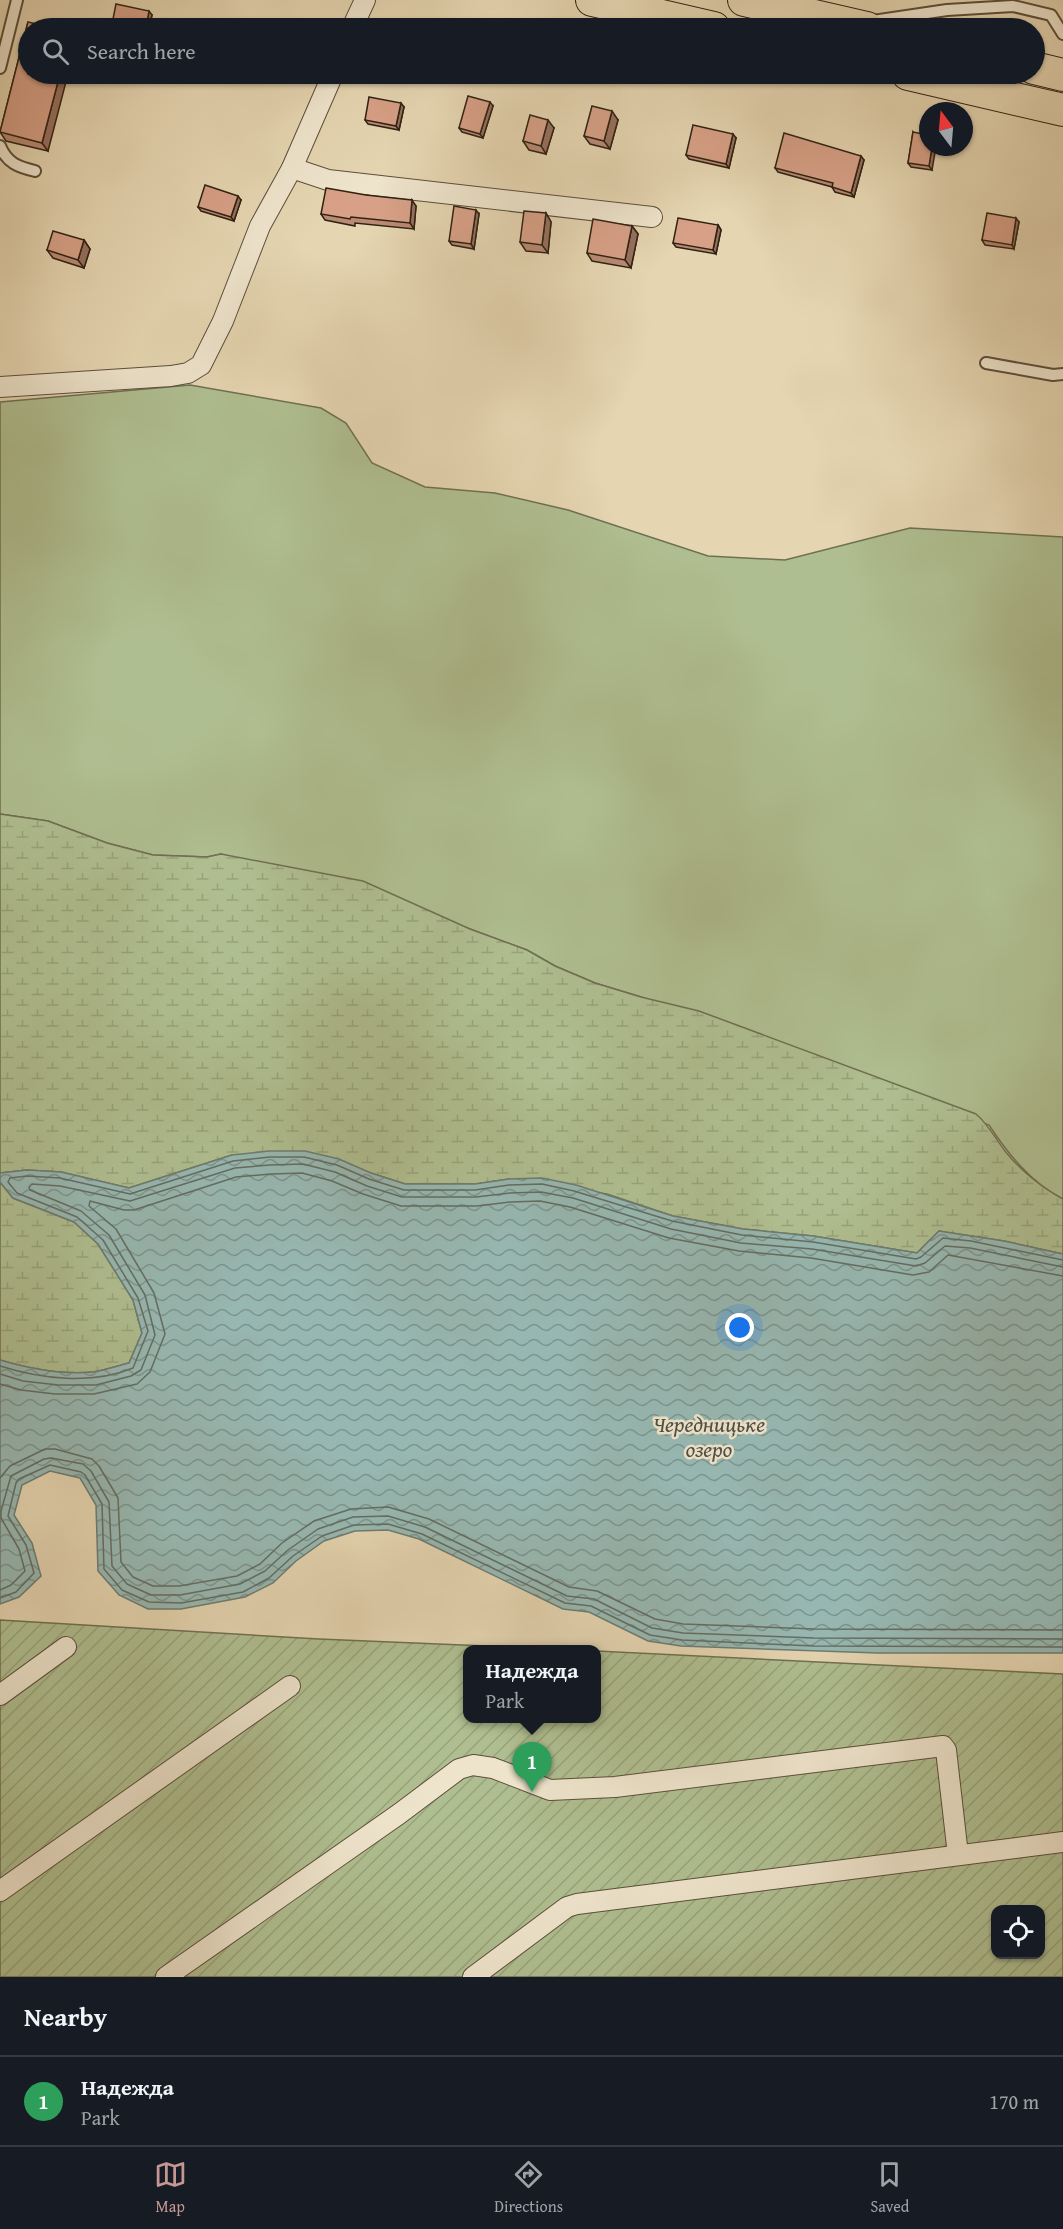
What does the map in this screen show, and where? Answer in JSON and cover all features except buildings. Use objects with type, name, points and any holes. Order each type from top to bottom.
[{"type":"main road","points":[[592,0],[670,18]]},
{"type":"main road","points":[[744,0],[823,18]]},
{"type":"main road","points":[[1045,70],[1063,75]]},
{"type":"main road","points":[[951,84],[1063,110]]},
{"type":"street","points":[[357,18],[365,0]]},
{"type":"street","points":[[0,387],[171,376],[188,373],[201,365],[223,321],[260,226],[292,168],[329,84]]},
{"type":"street","points":[[292,168],[328,180],[652,217]]},
{"type":"street","points":[[0,1695],[66,1647]]},
{"type":"street","points":[[0,1891],[290,1686]]},
{"type":"street","points":[[166,1977],[399,1814],[459,1769],[473,1765],[493,1768],[550,1790],[615,1787],[943,1746],[946,1750],[958,1855]]},
{"type":"street","points":[[473,1977],[567,1907],[577,1904],[1063,1842]]},
{"type":"lane","points":[[0,68],[17,0]]},
{"type":"lane","points":[[902,18],[947,10],[1013,6],[1051,15],[1063,34]]},
{"type":"lane","points":[[0,146],[2,152],[16,166],[35,171]]},
{"type":"lane","points":[[986,363],[1053,375],[1063,374]]},
{"type":"green space","points":[[190,385],[321,408],[346,423],[372,463],[425,487],[495,493],[568,510],[708,556],[785,560],[910,528],[1063,537],[1063,1199],[1041,1185],[1021,1167],[989,1125],[641,997],[595,983],[555,966],[527,950],[470,929],[221,854],[207,857],[153,855],[107,843],[48,821],[0,814],[0,402]]},
{"type":"green space","points":[[0,814],[48,821],[107,843],[153,855],[207,857],[221,854],[363,881],[470,929],[527,950],[555,966],[595,983],[699,1011],[976,1114],[1024,1172],[1063,1199],[1063,1254],[1004,1241],[939,1231],[917,1253],[813,1236],[743,1229],[673,1216],[607,1194],[509,1179],[475,1184],[405,1184],[371,1173],[232,1155],[129,1188],[61,1172],[27,1170],[0,1173]]},
{"type":"green space","points":[[0,1182],[13,1198],[74,1222],[98,1244],[133,1300],[142,1333],[129,1363],[93,1372],[69,1373],[34,1369],[0,1360]]},
{"type":"green space","points":[[0,1620],[463,1645],[463,1723],[601,1723],[601,1651],[1063,1674],[1063,1977],[0,1977]]},
{"type":"water","name":"Чередницьке озеро","points":[[269,1151],[305,1151],[339,1159],[405,1184],[475,1184],[509,1179],[542,1178],[576,1185],[673,1216],[743,1229],[813,1236],[917,1253],[939,1231],[1004,1241],[1063,1254],[1063,1653],[878,1653],[681,1646],[648,1641],[589,1612],[563,1609],[419,1539],[388,1530],[355,1531],[324,1541],[296,1561],[273,1583],[245,1597],[181,1609],[148,1609],[119,1595],[98,1571],[96,1505],[80,1478],[50,1471],[22,1485],[14,1515],[32,1543],[41,1576],[19,1597],[0,1604],[0,1360],[34,1369],[57,1372],[98,1371],[129,1363],[142,1333],[133,1300],[98,1244],[74,1222],[13,1198],[0,1182],[0,1173],[27,1170],[61,1172],[129,1188],[232,1155]]},
{"type":"place","name":"Надежда","points":[[532,1792]]}]
